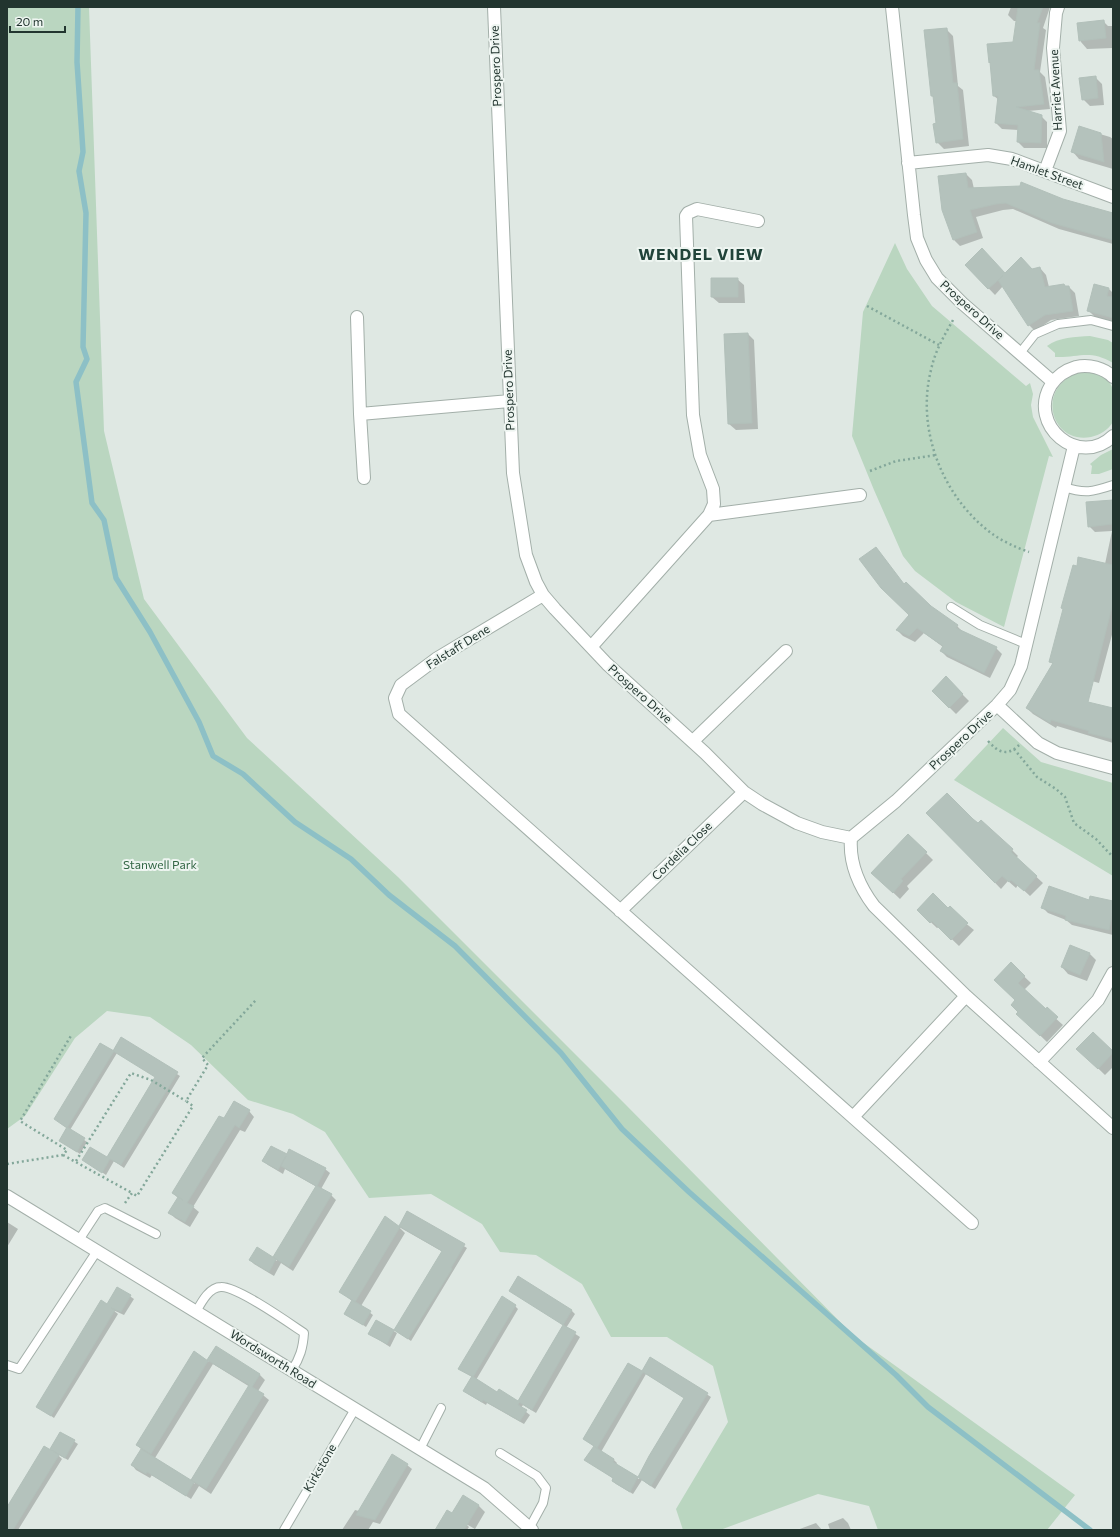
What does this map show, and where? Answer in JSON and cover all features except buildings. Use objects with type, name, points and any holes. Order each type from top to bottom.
[{"type":"street","name":"Prospero Drive","points":[[494,7],[513,473],[526,555],[536,582],[543,595],[607,664],[693,742],[744,792],[762,804],[797,823],[822,832],[851,838],[896,801],[997,706],[1010,690],[1021,666],[1074,446]]},
{"type":"street","name":"Prospero Drive","points":[[892,7],[917,238],[926,260],[937,278],[962,303],[1053,382]]},
{"type":"street","name":"Harriet Avenue","points":[[1045,171],[1060,131],[1053,48],[1056,13],[1058,7]]},
{"type":"street","name":"Hamlet Street","points":[[908,163],[988,155],[1012,159],[1113,197]]},
{"type":"street","points":[[591,647],[709,515],[714,504],[713,489],[700,455],[693,415],[686,216],[688,213],[698,209],[758,221]]},
{"type":"street","points":[[357,317],[360,414],[364,478]]},
{"type":"street","points":[[1113,377],[1092,366],[1081,366],[1070,369],[1061,374],[1053,382],[1045,400],[1047,419],[1057,436],[1065,442],[1074,446],[1093,446],[1102,444],[1113,436]]},
{"type":"street","points":[[360,414],[510,401]]},
{"type":"street","points":[[709,515],[860,495]]},
{"type":"street","name":"Falstaff Dene","points":[[543,595],[436,659],[401,685],[395,698],[399,714],[620,911]]},
{"type":"street","points":[[693,742],[786,651]]},
{"type":"street","points":[[997,706],[1038,743],[1057,754],[1113,768]]},
{"type":"street","name":"Cordelia Close","points":[[620,911],[744,792]]},
{"type":"street","points":[[851,838],[850,850],[856,876],[865,894],[874,906],[966,996],[1113,1128]]},
{"type":"street","points":[[620,911],[972,1223]]},
{"type":"street","points":[[1039,1062],[1098,1000],[1113,973]]},
{"type":"street","points":[[853,1117],[966,996]]},
{"type":"street","name":"Wordsworth Road","points":[[7,1196],[484,1488],[531,1529]]},
{"type":"lane","points":[[1020,353],[1035,334],[1058,324],[1091,320],[1113,326]]},
{"type":"lane","points":[[1064,487],[1078,491],[1094,492],[1113,485]]},
{"type":"lane","points":[[951,607],[980,625],[1026,644]]},
{"type":"lane","points":[[79,1240],[98,1211],[105,1208],[156,1234]]},
{"type":"lane","points":[[7,1365],[19,1369],[97,1251]]},
{"type":"lane","points":[[196,1312],[202,1301],[210,1292],[220,1287],[234,1289],[285,1319],[304,1333],[303,1347],[292,1370]]},
{"type":"lane","points":[[420,1449],[441,1408]]},
{"type":"lane","name":"Kirkstone","points":[[287,1529],[355,1409]]},
{"type":"lane","points":[[500,1453],[537,1476],[546,1488],[543,1503],[531,1529]]},
{"type":"path","points":[[867,306],[939,345]]},
{"type":"path","points":[[953,320],[939,345],[930,370],[927,396],[929,434],[941,472],[950,488],[972,516],[990,532],[1006,543],[1029,552]]},
{"type":"path","points":[[870,471],[896,461],[936,455]]},
{"type":"path","points":[[988,741],[1000,751],[1006,752],[1014,750],[1028,734]]},
{"type":"path","points":[[1014,750],[1037,777],[1056,789],[1065,797],[1074,824],[1096,839],[1113,857]]},
{"type":"path","points":[[186,1101],[208,1065],[202,1058],[256,1000]]},
{"type":"path","points":[[63,1155],[67,1150],[20,1121],[72,1034]]},
{"type":"path","points":[[7,1164],[63,1155],[137,1196],[193,1106],[151,1080],[131,1073],[76,1161]]},
{"type":"path","points":[[117,1214],[132,1194]]},
{"type":"green space","name":"Stanwell Park","points":[[7,7],[89,7],[104,431],[144,599],[247,738],[398,877],[854,1336],[1075,1495],[1047,1530],[878,1530],[869,1506],[818,1494],[720,1530],[683,1530],[676,1509],[728,1422],[713,1366],[667,1337],[611,1337],[582,1284],[536,1255],[500,1252],[482,1224],[431,1194],[369,1198],[325,1132],[293,1114],[248,1100],[191,1045],[150,1017],[107,1011],[75,1038],[25,1116],[7,1129]]},
{"type":"green space","points":[[895,243],[907,269],[932,306],[1026,386],[1030,383],[1033,394],[1031,405],[1033,417],[1053,457],[1049,456],[1004,627],[956,602],[915,571],[903,556],[852,436],[863,312]]},
{"type":"green space","points":[[1090,336],[1108,340],[1113,343],[1113,363],[1097,356],[1090,355],[1055,357],[1055,353],[1047,346],[1062,339]]},
{"type":"green space","points":[[1080,372],[1103,377],[1110,383],[1113,390],[1113,422],[1104,432],[1091,437],[1077,437],[1066,432],[1058,424],[1053,413],[1053,401],[1057,390],[1066,379]]},
{"type":"green space","points":[[1113,449],[1113,469],[1099,474],[1091,474],[1092,466],[1090,464],[1101,455]]},
{"type":"green space","points":[[1003,728],[1041,762],[1113,783],[1113,876],[954,780]]},
{"type":"waterway","points":[[78,7],[77,62],[83,152],[79,171],[86,213],[83,347],[87,359],[76,382],[92,503],[104,520],[116,578],[150,632],[199,722],[213,756],[243,774],[295,822],[351,859],[389,895],[455,946],[561,1053],[622,1129],[689,1192],[896,1375],[928,1407],[1090,1530]]},
{"type":"district","name":"WENDEL VIEW","points":[[701,254]]}]
